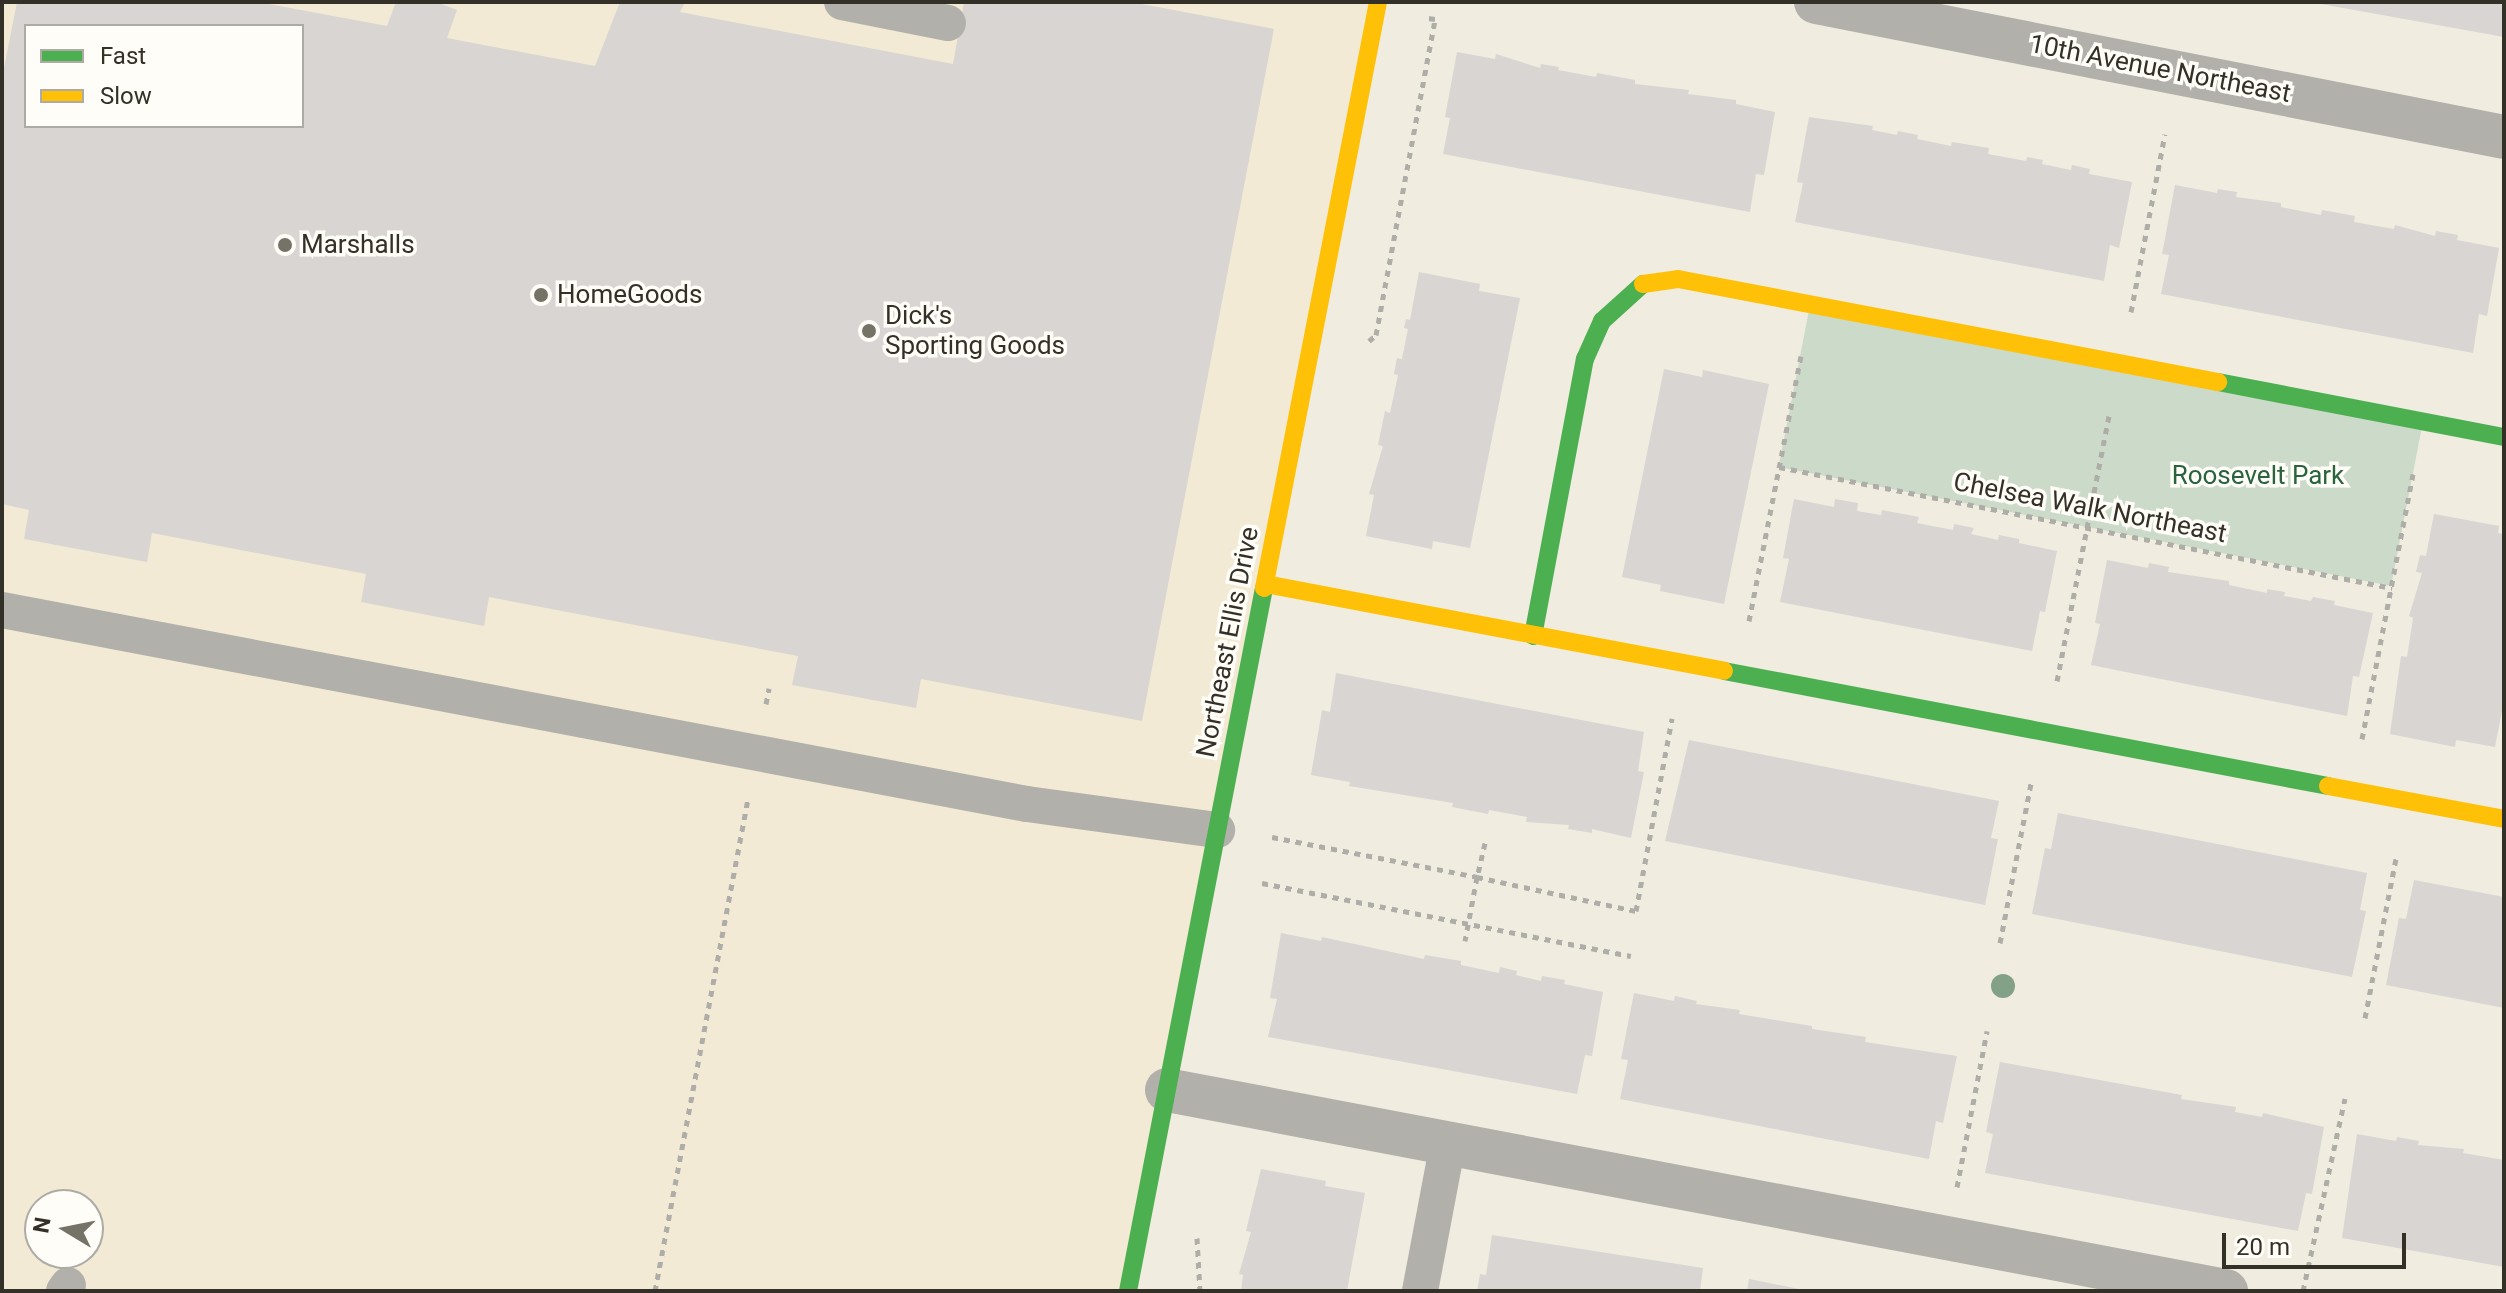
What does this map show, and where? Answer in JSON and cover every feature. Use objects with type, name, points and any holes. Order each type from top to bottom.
[{"type":"street","name":"Northeast Ellis Drive","points":[[1128,1291],[1378,2]]},
{"type":"street","name":"10th Avenue Northeast","points":[[1816,2],[2504,137]]},
{"type":"street","points":[[1533,636],[1585,359],[1602,321],[1619,302],[1643,284],[1678,279],[2504,437]]},
{"type":"street","points":[[1265,584],[2504,819]]},
{"type":"street","points":[[1167,1090],[2226,1291]]},
{"type":"lane","points":[[842,2],[948,23]]},
{"type":"lane","points":[[2,610],[1027,804],[1217,830]]},
{"type":"lane","points":[[1420,1291],[1448,1143]]},
{"type":"path","points":[[2000,943],[2043,732],[2052,706],[2165,134]]},
{"type":"path","points":[[1748,627],[1810,305]]},
{"type":"path","points":[[2360,745],[2423,422]]},
{"type":"path","name":"Chelsea Walk Northeast","points":[[1779,467],[2392,588]]},
{"type":"path","points":[[1263,835],[1636,911],[1683,663]]},
{"type":"path","points":[[655,1291],[769,688]]},
{"type":"path","points":[[2365,1018],[2407,801]]},
{"type":"path","points":[[1465,941],[1485,843]]},
{"type":"path","points":[[1253,881],[1631,956]]},
{"type":"path","points":[[1947,1238],[1987,1031]]},
{"type":"path","points":[[2303,1291],[2345,1099]]},
{"type":"shaded area","points":[[2,2],[1378,2],[1128,1291],[2,1291]]},
{"type":"green space","name":"Roosevelt Park","points":[[1810,305],[2423,424],[2391,586],[1779,467]]},
{"type":"building","points":[[17,2],[258,2],[387,26],[396,2],[436,2],[457,10],[447,38],[595,66],[620,2],[685,2],[680,12],[953,64],[964,2],[1131,2],[1274,29],[1142,721],[921,679],[916,708],[792,685],[798,656],[489,597],[484,626],[361,602],[366,574],[152,533],[147,562],[24,539],[29,510],[2,504],[2,78]]},
{"type":"building","points":[[2504,2],[2504,37],[2321,4]]},
{"type":"building","points":[[1457,52],[1495,59],[1496,54],[1540,68],[1541,64],[1596,77],[1597,73],[1635,80],[1635,84],[1689,90],[1688,94],[1736,100],[1736,104],[1775,112],[1764,175],[1756,174],[1750,212],[1443,154],[1450,118],[1445,117]]},
{"type":"building","points":[[1809,117],[1873,126],[1872,130],[1897,135],[1898,131],[1918,135],[1917,139],[1951,146],[1952,142],[1989,148],[1988,154],[2026,161],[2027,157],[2043,160],[2042,164],[2071,170],[2072,165],[2090,169],[2089,174],[2132,182],[2119,248],[2110,245],[2104,281],[1795,222],[1803,183],[1797,182]]},
{"type":"building","points":[[2175,185],[2217,193],[2218,189],[2237,192],[2236,197],[2281,203],[2281,207],[2321,215],[2322,210],[2355,216],[2354,222],[2394,229],[2395,225],[2435,236],[2436,231],[2458,235],[2457,240],[2499,248],[2487,316],[2479,314],[2473,353],[2161,294],[2169,255],[2162,254]]},
{"type":"building","points":[[1419,272],[1480,284],[1479,291],[1520,298],[1470,548],[1433,541],[1432,549],[1366,536],[1374,495],[1369,494],[1383,446],[1378,445],[1385,411],[1390,413],[1398,375],[1394,374],[1397,358],[1402,359],[1408,329],[1404,328],[1406,319],[1410,320]]},
{"type":"building","points":[[1664,369],[1702,377],[1703,370],[1769,384],[1724,604],[1660,591],[1661,585],[1622,577]]},
{"type":"building","points":[[1794,499],[1834,507],[1835,499],[1858,503],[1857,511],[1881,515],[1882,510],[1919,517],[1917,523],[1953,530],[1954,524],[1974,528],[1971,534],[1998,540],[1999,535],[2057,551],[2045,612],[2040,611],[2032,651],[1780,602],[1789,559],[1783,558]]},
{"type":"building","points":[[2434,514],[2499,526],[2498,533],[2504,534],[2504,701],[2495,747],[2456,740],[2455,747],[2390,734],[2401,656],[2407,657],[2413,618],[2409,616],[2422,573],[2416,572],[2420,555],[2426,556]]},
{"type":"building","points":[[2107,560],[2148,568],[2149,563],[2169,567],[2168,572],[2229,581],[2229,585],[2267,593],[2267,589],[2285,592],[2284,596],[2311,601],[2313,597],[2335,601],[2334,605],[2373,613],[2359,677],[2353,676],[2347,716],[2091,665],[2100,624],[2095,623]]},
{"type":"building","points":[[1336,673],[1644,732],[1638,771],[1644,772],[1631,838],[1592,829],[1592,833],[1568,829],[1569,825],[1526,822],[1527,817],[1452,807],[1453,803],[1349,786],[1350,782],[1311,775],[1322,710],[1330,712]]},
{"type":"building","points":[[1689,740],[1999,801],[1991,838],[1998,839],[1985,905],[1665,841]]},
{"type":"building","points":[[2058,813],[2367,873],[2360,910],[2366,911],[2352,977],[2032,914],[2045,848],[2051,849]]},
{"type":"building","points":[[2414,880],[2504,897],[2504,1008],[2386,985],[2399,918],[2406,919]]},
{"type":"building","points":[[1281,933],[1321,941],[1322,937],[1424,959],[1425,955],[1461,961],[1461,965],[1499,973],[1500,967],[1517,971],[1516,975],[1541,981],[1542,976],[1565,980],[1564,984],[1603,992],[1592,1056],[1585,1055],[1577,1094],[1268,1037],[1277,999],[1270,998]]},
{"type":"building","points":[[1634,993],[1674,1001],[1675,996],[1697,1001],[1696,1004],[1740,1010],[1739,1014],[1866,1037],[1865,1042],[1957,1056],[1943,1123],[1936,1121],[1929,1159],[1620,1099],[1628,1060],[1621,1059]]},
{"type":"building","points":[[2000,1062],[2182,1095],[2181,1099],[2236,1107],[2235,1112],[2262,1117],[2263,1113],[2324,1127],[2312,1194],[2306,1193],[2298,1231],[1985,1173],[1993,1134],[1986,1132]]},
{"type":"building","points":[[2357,1134],[2396,1141],[2397,1137],[2419,1141],[2418,1145],[2464,1149],[2463,1153],[2504,1160],[2504,1267],[2342,1238]]},
{"type":"building","points":[[1261,1169],[1326,1181],[1325,1186],[1365,1193],[1347,1291],[1241,1291],[1243,1275],[1239,1274],[1251,1232],[1246,1231]]},
{"type":"building","points":[[1492,1235],[1703,1268],[1700,1291],[1477,1291],[1480,1274],[1486,1275]]},
{"type":"building","points":[[1749,1279],[1804,1290],[1804,1291],[1747,1291]]},
{"type":"traffic: fast","points":[[1533,636],[1585,359],[1602,321],[1643,284]]},
{"type":"traffic: fast","points":[[2218,382],[2504,437]]},
{"type":"traffic: fast","points":[[1128,1291],[1264,588]]},
{"type":"traffic: fast","points":[[1724,671],[2328,786]]},
{"type":"traffic: slow","points":[[1264,588],[1378,2]]},
{"type":"traffic: slow","points":[[1643,284],[1678,279],[2218,382]]},
{"type":"traffic: slow","points":[[1265,584],[1724,671]]},
{"type":"traffic: slow","points":[[2328,786],[2504,819]]},
{"type":"place","name":"Marshalls","points":[[285,245]]},
{"type":"place","name":"HomeGoods","points":[[541,295]]},
{"type":"place","name":"Dick's Sporting Goods","points":[[869,331]]}]
